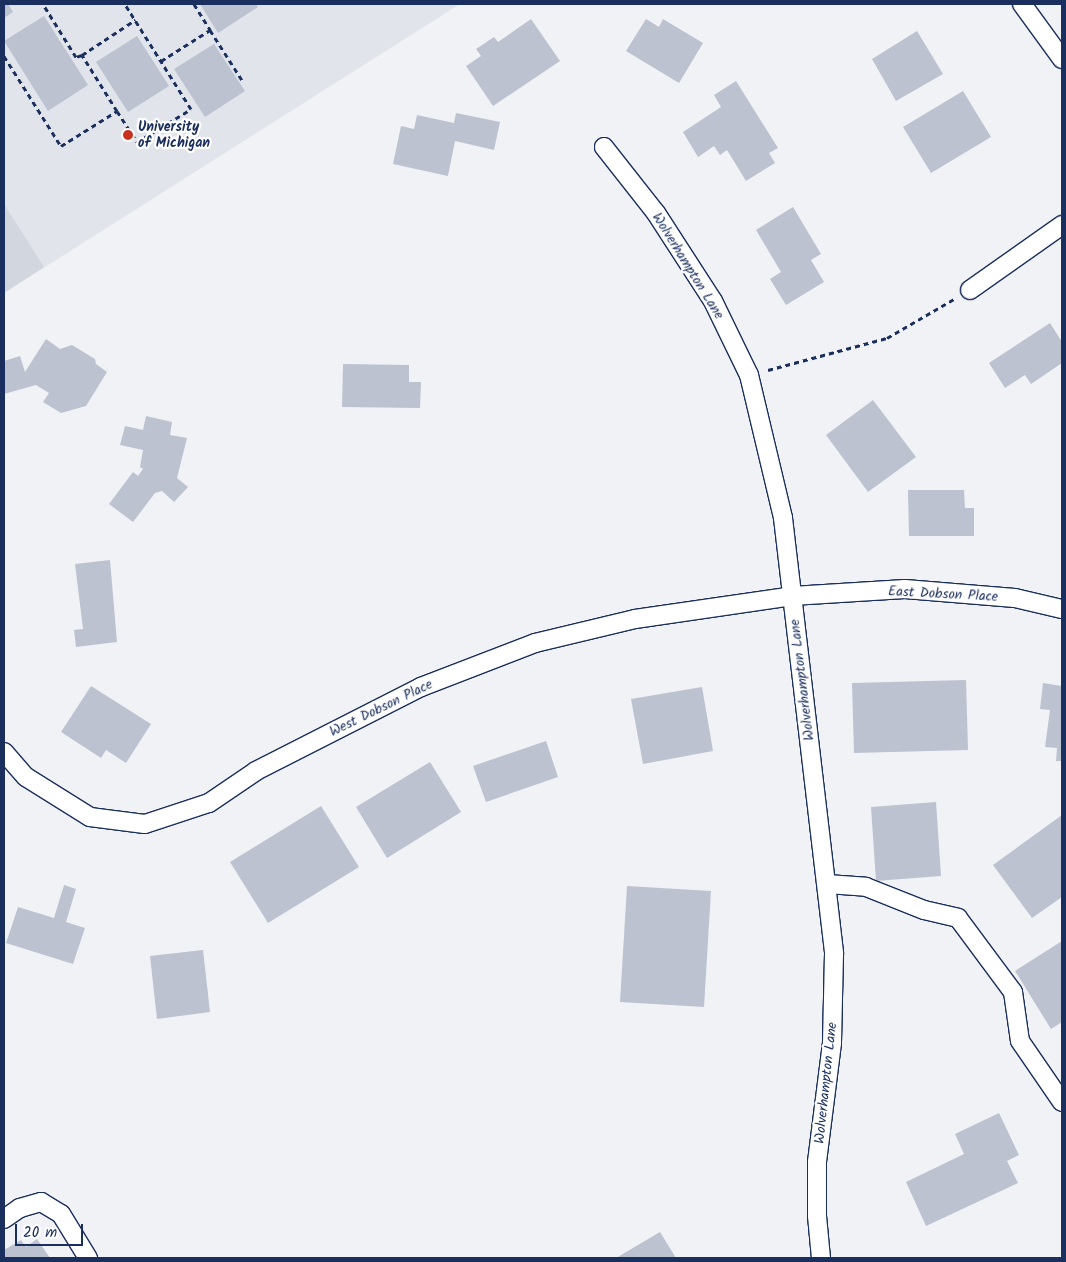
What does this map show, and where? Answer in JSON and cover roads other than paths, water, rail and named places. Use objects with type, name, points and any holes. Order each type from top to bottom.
[{"type":"street","points":[[1022,4],[1062,59]]},
{"type":"street","name":"Wolverhampton Lane","points":[[604,147],[656,213],[713,301],[749,375],[783,518],[828,884],[835,993],[818,1162],[816,1216],[821,1258]]},
{"type":"street","points":[[970,290],[1062,224]]},
{"type":"street","name":"East Dobson Place","points":[[792,596],[905,589],[1015,598],[1062,609]]},
{"type":"street","name":"West Dobson Place","points":[[4,752],[26,777],[90,817],[145,824],[209,803],[256,771],[421,687],[535,643],[635,620],[792,596]]},
{"type":"street","points":[[828,884],[866,887],[924,910],[958,918],[1013,992],[1020,1041],[1062,1102]]},
{"type":"street","points":[[4,1219],[20,1208],[41,1202],[61,1214],[88,1258]]},
{"type":"place","name":"University of Michigan","points":[[128,135]]}]
